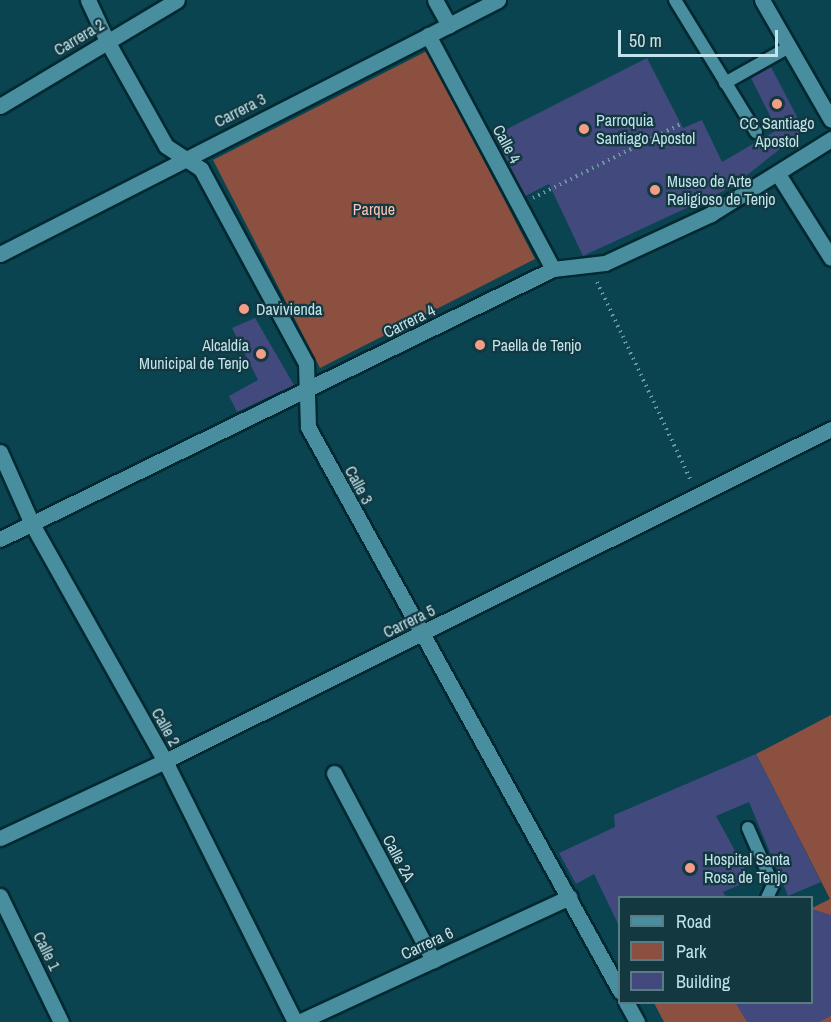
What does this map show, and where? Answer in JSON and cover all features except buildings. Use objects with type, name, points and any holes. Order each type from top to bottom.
[{"type":"street","name":"Calle 3","points":[[88,0],[107,41],[166,146],[201,169],[306,363],[308,427],[420,635],[569,897],[614,969],[618,984]]},
{"type":"street","name":"Carrera 2","points":[[0,106],[177,0]]},
{"type":"street","points":[[435,0],[449,24]]},
{"type":"street","name":"Carrera 3","points":[[0,254],[184,158],[498,0]]},
{"type":"street","points":[[762,0],[831,120]]},
{"type":"street","name":"Calle 4","points":[[428,35],[554,269]]},
{"type":"street","name":"Carrera 4","points":[[0,539],[306,392],[554,269],[605,263],[711,214],[831,139]]},
{"type":"street","points":[[778,174],[831,258]]},
{"type":"street","name":"Carrera 5","points":[[0,838],[165,761],[831,429]]},
{"type":"street","name":"Calle 2","points":[[0,452],[32,524],[165,761],[297,1022]]},
{"type":"street","name":"Calle 2A","points":[[334,773],[433,960]]},
{"type":"street","name":"Calle 1","points":[[0,896],[61,1022]]},
{"type":"street","name":"Carrera 6","points":[[297,1022],[569,897]]},
{"type":"street","points":[[627,1004],[637,1022]]},
{"type":"lane","points":[[675,0],[756,132]]},
{"type":"lane","points":[[725,83],[789,47]]},
{"type":"lane","points":[[748,828],[773,885],[768,896]]},
{"type":"path","points":[[519,206],[681,124]]},
{"type":"path","points":[[590,266],[698,496]]},
{"type":"green space","name":"Parque","points":[[427,51],[535,259],[320,368],[213,160]]},
{"type":"green space","points":[[831,715],[831,1022],[664,1022],[655,1004],[813,1004],[813,908],[830,899],[756,754]]},
{"type":"place","name":"CC Santiago Apostol","points":[[777,104]]},
{"type":"place","name":"Parroquia Santiago Apostol","points":[[584,129]]},
{"type":"place","name":"Museo de Arte Religioso de Tenjo","points":[[655,190]]},
{"type":"place","name":"Davivienda","points":[[244,309]]},
{"type":"place","name":"Paella de Tenjo","points":[[480,345]]},
{"type":"place","name":"Alcaldía Municipal de Tenjo","points":[[261,354]]},
{"type":"place","name":"Hospital Santa Rosa de Tenjo","points":[[690,868]]}]
